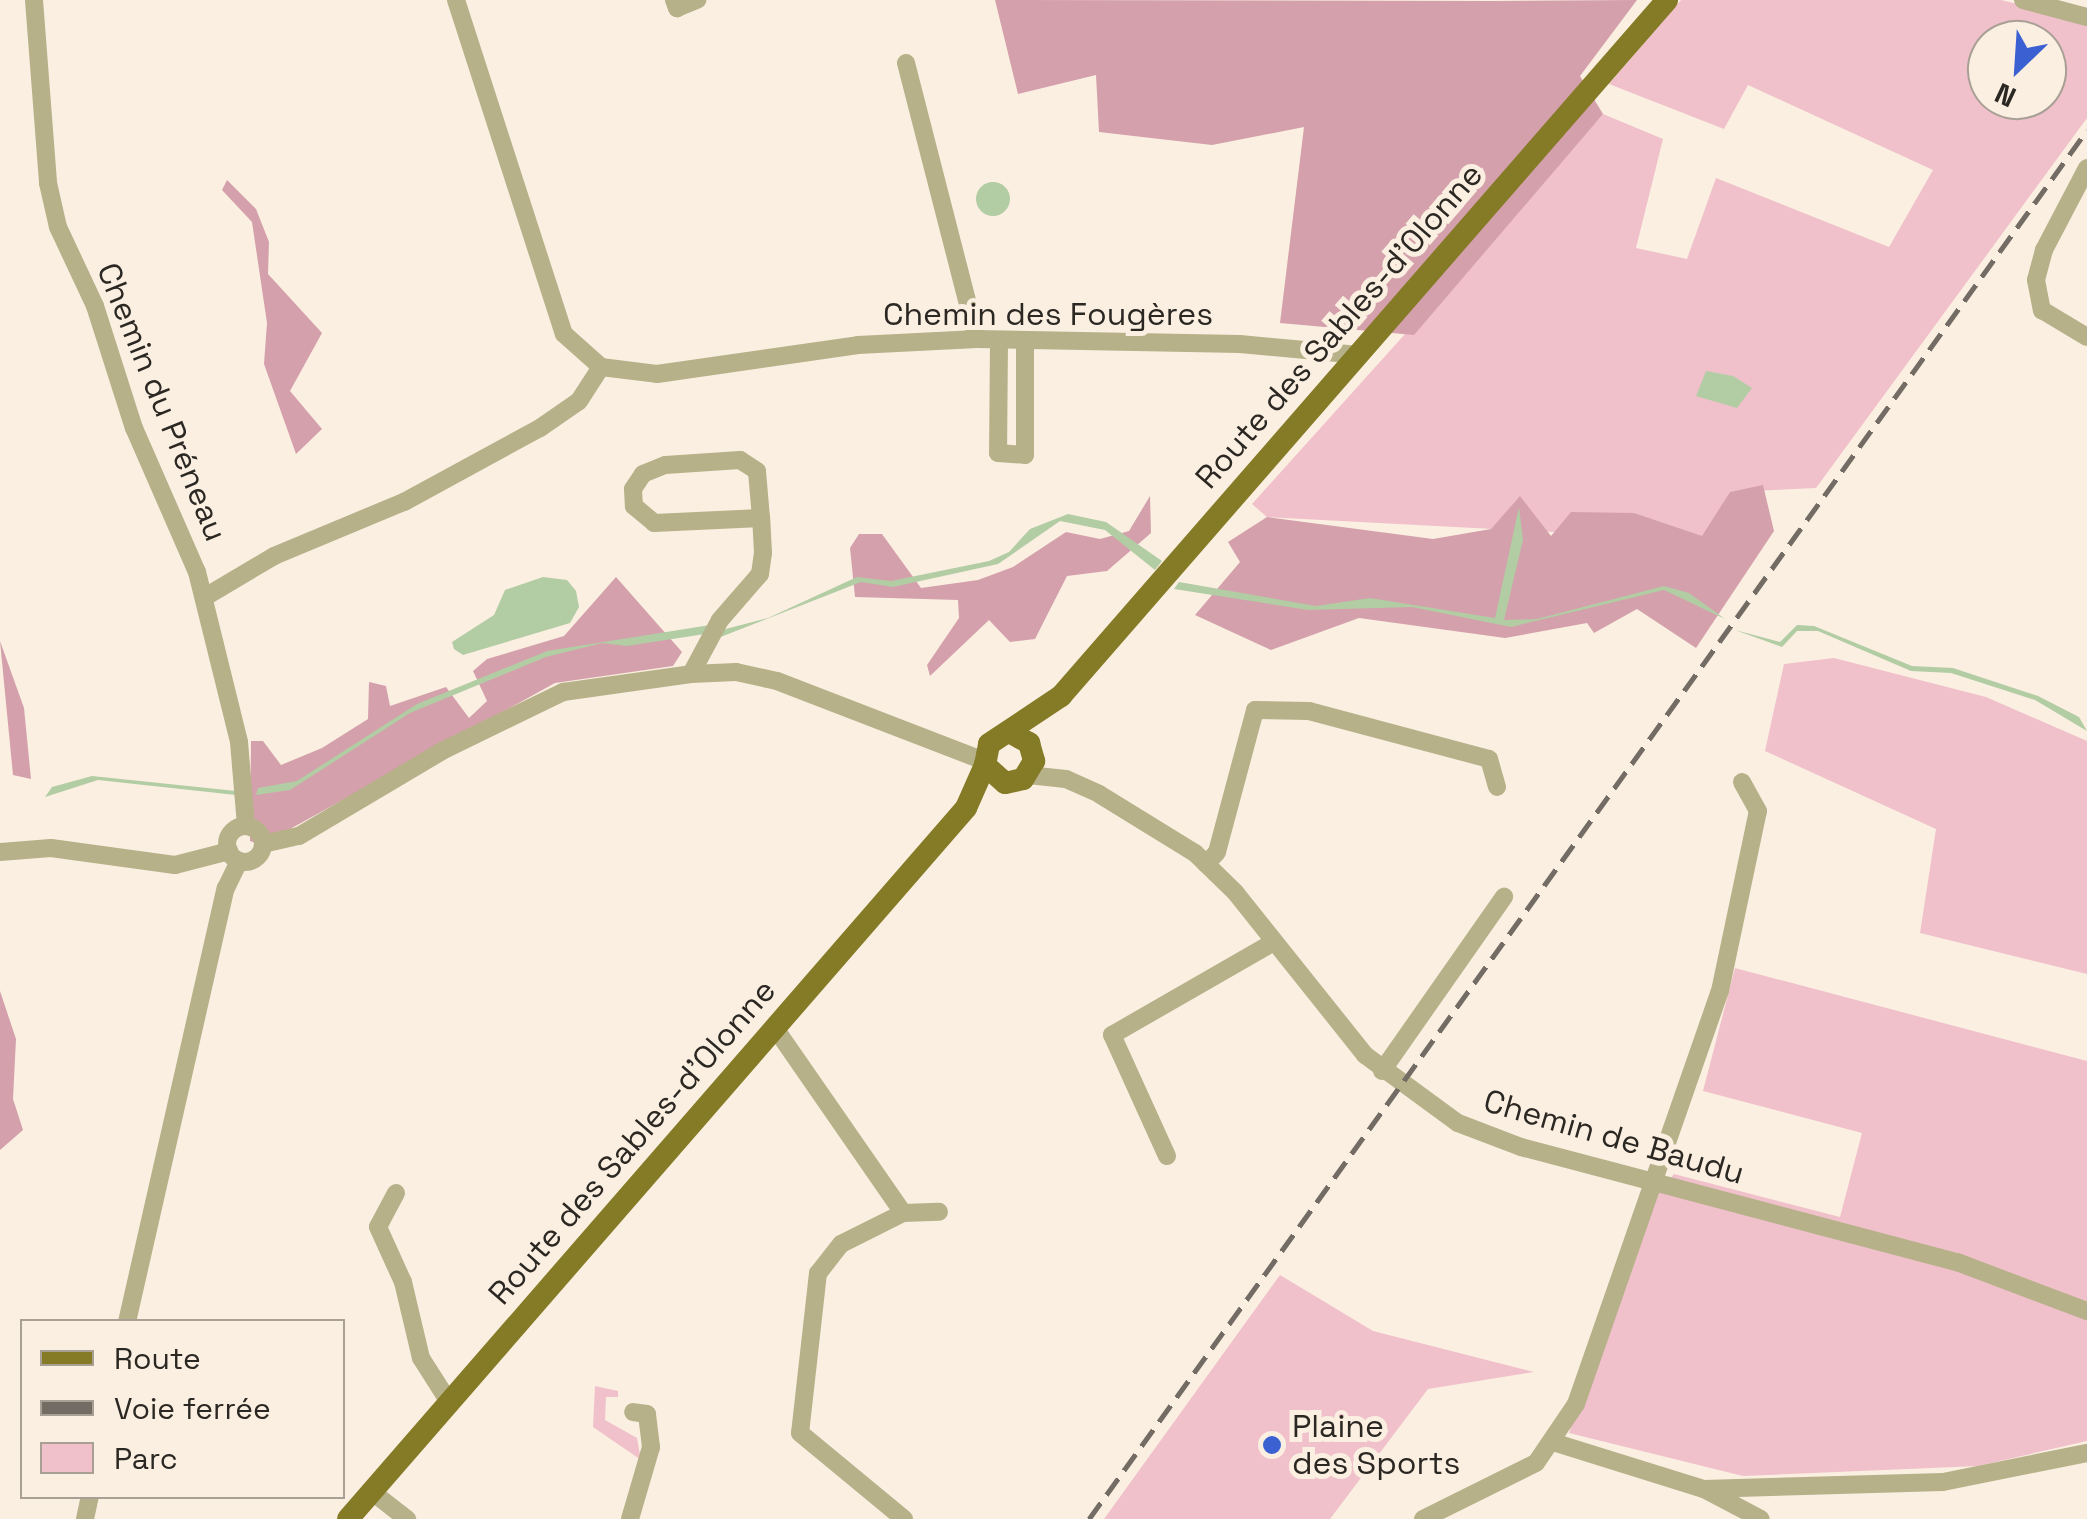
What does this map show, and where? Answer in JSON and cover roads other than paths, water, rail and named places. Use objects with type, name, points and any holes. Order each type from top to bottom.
[{"type":"main road","name":"Route des Sables-d'Olonne","points":[[966,808],[986,757],[1061,696],[1668,0]]},
{"type":"main road","name":"Route des Sables-d'Olonne","points":[[348,1519],[966,808],[1005,783],[1031,759],[1061,696]]},
{"type":"main road","points":[[1011,733],[1031,759]]},
{"type":"main road","points":[[986,757],[1005,783]]},
{"type":"street","name":"Chemin du Préneau","points":[[34,0],[48,182],[58,227],[95,306],[134,428],[205,597],[239,742],[246,826]]},
{"type":"street","points":[[205,597],[274,556],[404,502],[540,428],[579,401],[601,368],[564,334],[456,0]]},
{"type":"street","points":[[674,0],[678,8],[697,0]]},
{"type":"street","points":[[2023,0],[2087,17]]},
{"type":"street","points":[[906,63],[977,339]]},
{"type":"street","points":[[2087,168],[2044,250],[2036,280],[2042,310],[2087,337]]},
{"type":"street","name":"Chemin des Fougères","points":[[601,368],[657,374],[858,345],[977,339],[1240,344],[1358,355]]},
{"type":"street","points":[[999,342],[998,454],[1024,455],[1026,342]]},
{"type":"street","points":[[691,674],[720,620],[760,574],[761,518],[758,471],[740,460],[664,465],[643,474],[634,488],[634,506],[654,524],[761,518]]},
{"type":"street","points":[[0,852],[51,848],[175,865],[234,856],[256,859],[264,844],[299,836],[442,751],[563,692],[691,674],[756,676],[986,757]]},
{"type":"street","points":[[1206,864],[1217,852],[1255,710],[1308,712],[1488,759],[1497,787]]},
{"type":"street","name":"Chemin de Baudu","points":[[1031,759],[1144,816],[1206,864],[1382,1071],[1418,1099],[1484,1134],[1957,1262],[2087,1311]]},
{"type":"street","points":[[1424,1519],[1528,1469],[1556,1442],[1592,1360],[1652,1182],[1676,1132],[1720,990],[1758,810],[1742,782]]},
{"type":"street","points":[[127,1319],[234,856],[230,834],[246,826],[256,830],[264,844]]},
{"type":"street","points":[[1382,1071],[1504,898]]},
{"type":"street","points":[[1167,1156],[1112,1035],[1274,942]]},
{"type":"street","points":[[774,1028],[904,1212]]},
{"type":"street","points":[[396,1193],[378,1227],[403,1282],[422,1358],[449,1402]]},
{"type":"street","points":[[904,1519],[800,1433],[818,1272],[841,1244],[904,1212],[939,1212]]},
{"type":"street","points":[[630,1519],[650,1447],[647,1414],[632,1412]]},
{"type":"street","points":[[1556,1442],[1704,1489],[1761,1519]]},
{"type":"street","points":[[1704,1489],[1943,1482],[2087,1453]]},
{"type":"street","points":[[372,1492],[408,1519]]},
{"type":"railway","points":[[1089,1519],[2087,130]]},
{"type":"place","name":"Plaine des Sports","points":[[1272,1445]]}]
